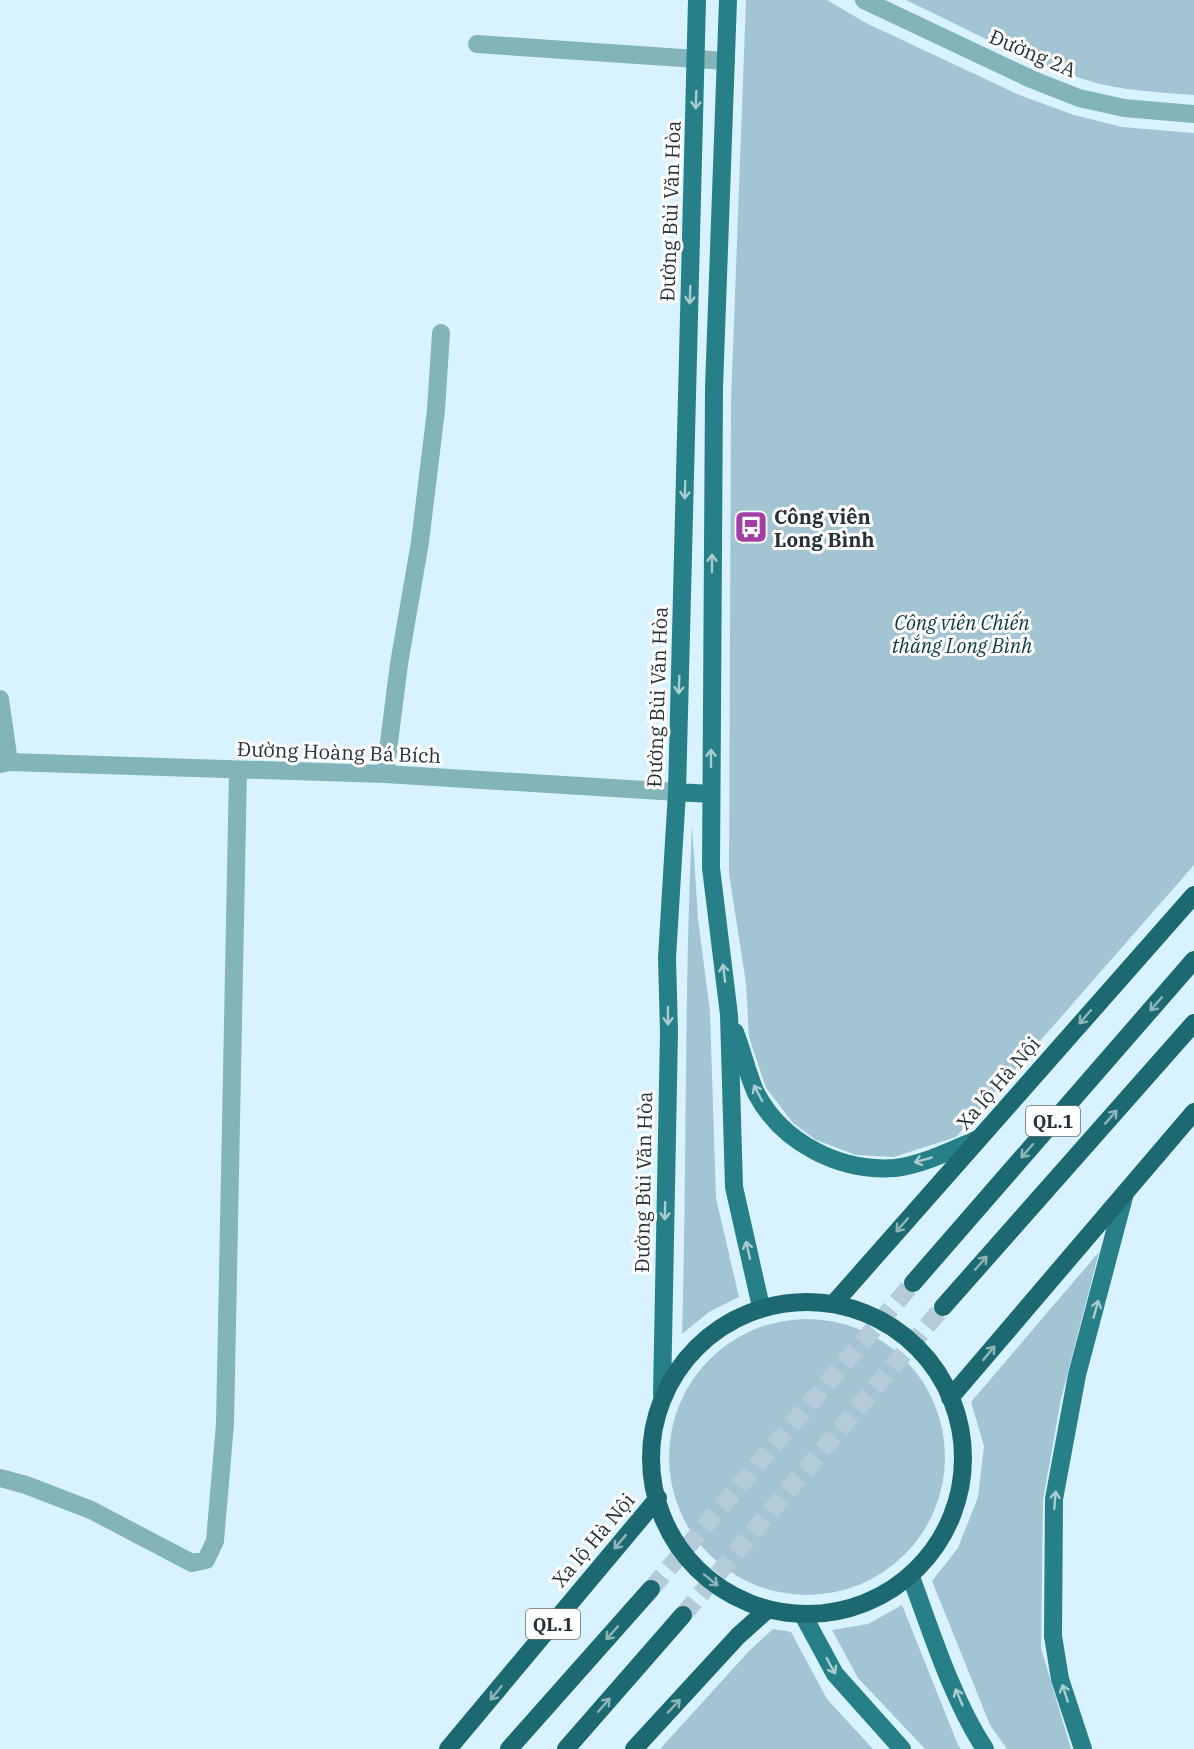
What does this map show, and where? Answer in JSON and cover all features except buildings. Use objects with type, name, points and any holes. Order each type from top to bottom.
[{"type":"highway","name":"Xa lộ Hà Nội","points":[[836,1301],[1194,895]]},
{"type":"highway","name":"QL.1","points":[[913,1283],[1194,960]]},
{"type":"highway","name":"QL.1","points":[[943,1307],[1194,1023]]},
{"type":"highway","points":[[951,1398],[1194,1112]]},
{"type":"highway","points":[[799,1300],[836,1301],[875,1316],[908,1337],[934,1366],[951,1398],[964,1447],[960,1495],[942,1540],[911,1577],[887,1594],[861,1606],[832,1614],[803,1615],[767,1610],[727,1593],[693,1566],[668,1531],[650,1458],[653,1426],[662,1394],[686,1356],[720,1326],[761,1307],[799,1300]]},
{"type":"highway","name":"Xa lộ Hà Nội","points":[[448,1749],[658,1497]]},
{"type":"highway","name":"QL.1","points":[[509,1749],[651,1589]]},
{"type":"highway","points":[[634,1749],[738,1636],[767,1610]]},
{"type":"highway","points":[[566,1749],[683,1615]]},
{"type":"main road","name":"Đường Bùi Văn Hòa","points":[[662,1394],[669,1032],[667,958],[677,792],[697,0]]},
{"type":"main road","points":[[728,0],[714,388],[711,868],[729,1016],[734,1186],[761,1307]]},
{"type":"main road","points":[[677,792],[711,794]]},
{"type":"main road","points":[[729,1016],[757,1094],[771,1116],[789,1134],[832,1160],[856,1166],[896,1168],[978,1139]]},
{"type":"main road","points":[[1083,1749],[1060,1679],[1053,1636],[1054,1499],[1077,1375],[1125,1193]]},
{"type":"main road","points":[[911,1577],[934,1639],[975,1734],[985,1749]]},
{"type":"main road","points":[[803,1615],[835,1674],[902,1749]]},
{"type":"street","name":"Đường 2A","points":[[864,0],[1031,79],[1079,98],[1124,108],[1194,114]]},
{"type":"street","points":[[477,44],[726,61]]},
{"type":"street","points":[[385,774],[399,664],[420,542],[436,410],[441,333]]},
{"type":"street","points":[[0,699],[4,763]]},
{"type":"street","name":"Đường Hoàng Bá Bích","points":[[4,763],[385,774],[677,792]]},
{"type":"street","points":[[0,1478],[26,1485],[91,1510],[192,1563],[206,1560],[215,1541],[226,1400],[238,771]]},
{"type":"green space","name":"Công viên Chiến thắng Long Bình","points":[[746,0],[827,0],[866,23],[1022,96],[1074,115],[1122,127],[1194,133],[1194,865],[956,1137],[894,1157],[856,1155],[816,1140],[793,1123],[766,1088],[749,1037],[746,983],[729,874],[731,402]]},
{"type":"green space","points":[[906,0],[1194,0],[1194,95],[1126,89],[1086,80],[1017,54]]},
{"type":"green space","points":[[692,825],[698,919],[710,1012],[716,1198],[739,1297],[709,1312],[682,1334],[688,952]]},
{"type":"green space","points":[[1099,1252],[1061,1399],[1043,1500],[1041,1648],[1071,1749],[1007,1749],[990,1725],[932,1581],[958,1548],[978,1497],[984,1446],[971,1402]]},
{"type":"green space","points":[[807,1319],[834,1322],[860,1330],[883,1343],[904,1360],[921,1381],[934,1404],[942,1430],[945,1457],[942,1484],[934,1510],[921,1533],[904,1554],[883,1571],[860,1584],[834,1592],[807,1595],[780,1592],[754,1584],[731,1571],[710,1554],[693,1533],[680,1510],[672,1484],[669,1457],[672,1430],[680,1404],[693,1381],[710,1360],[731,1343],[754,1330],[780,1322]]},
{"type":"green space","points":[[902,1605],[961,1749],[925,1749],[858,1678],[832,1630],[868,1624]]},
{"type":"green space","points":[[773,1629],[791,1632],[827,1699],[873,1749],[660,1749],[749,1651]]},
{"type":"tunnel","points":[[651,1589],[913,1283]]},
{"type":"tunnel","points":[[683,1615],[943,1307]]},
{"type":"place","name":"Công viên Long Bình","points":[[751,527]]}]
